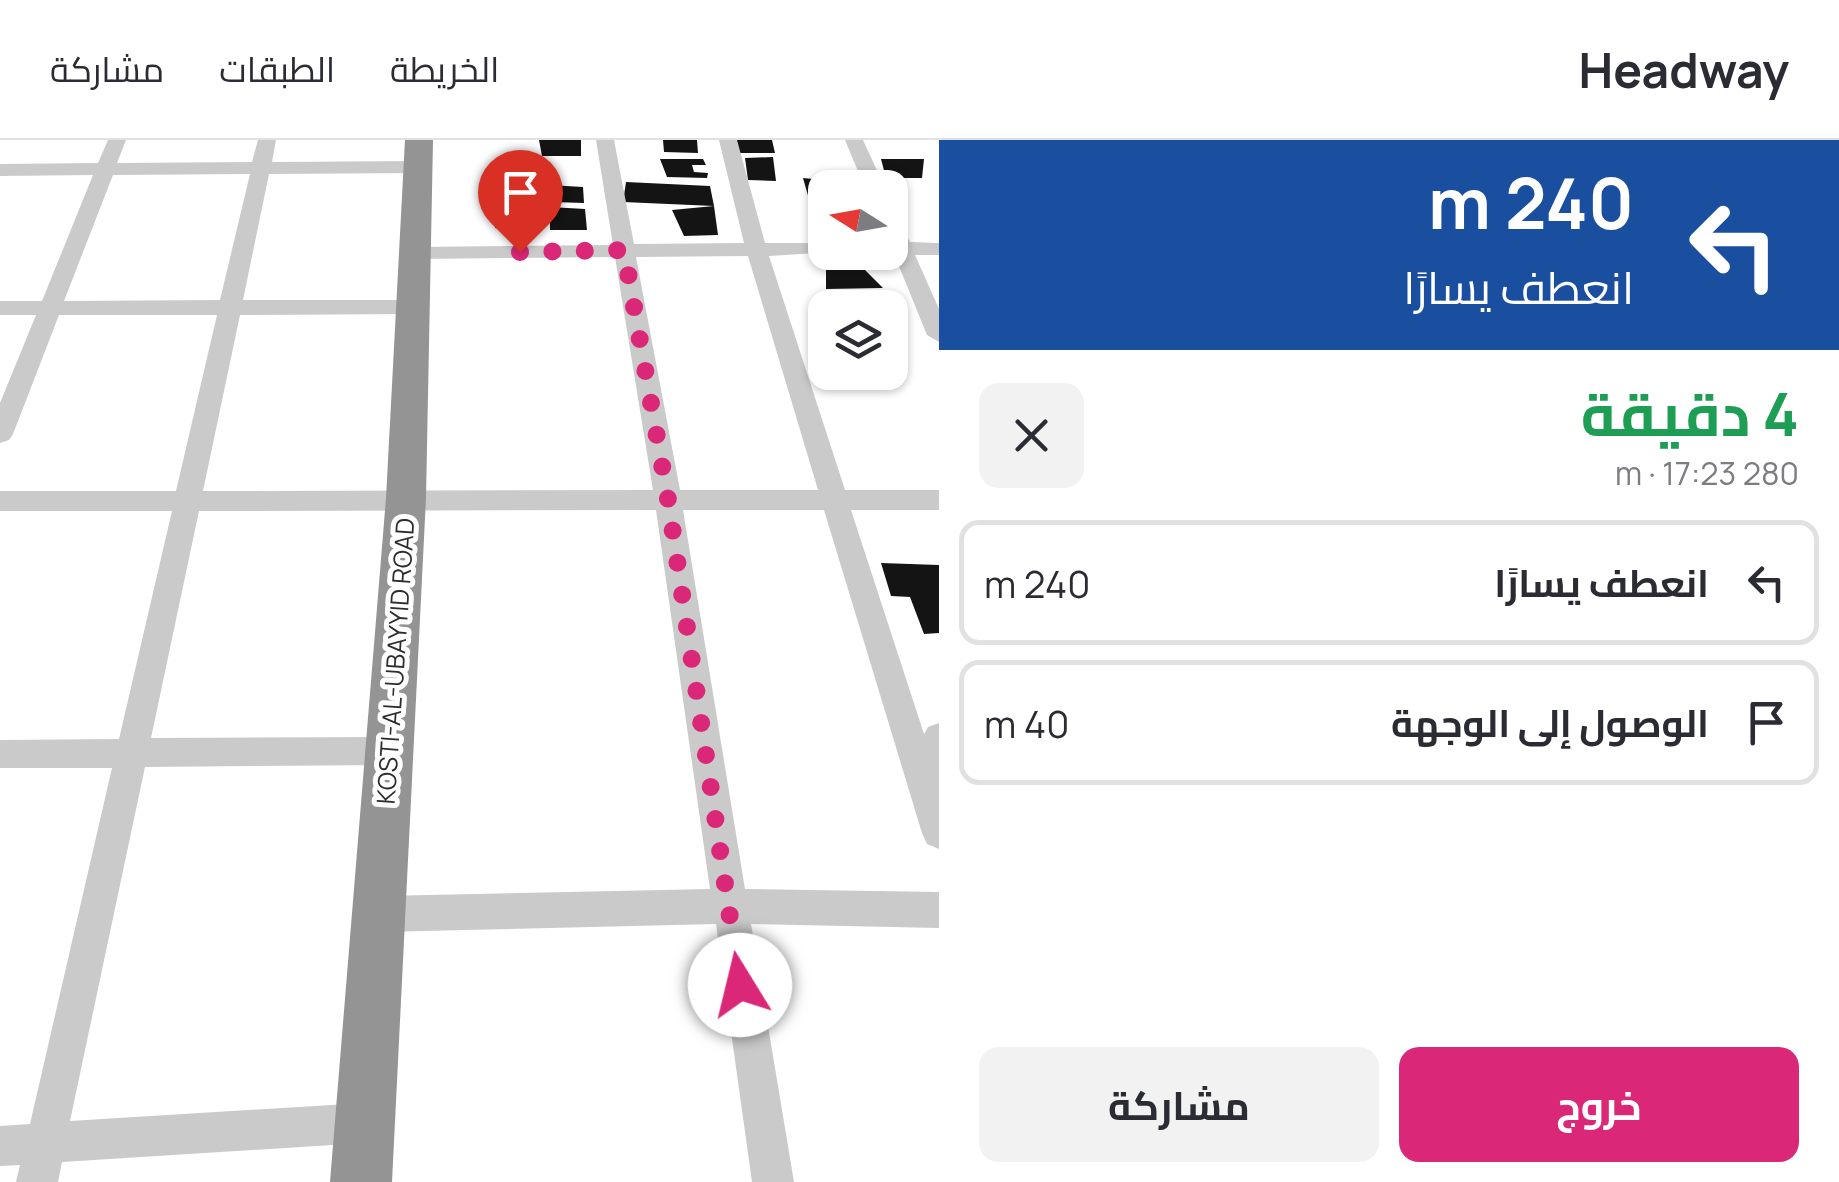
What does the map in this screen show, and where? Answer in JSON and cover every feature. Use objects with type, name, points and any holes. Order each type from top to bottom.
[{"type":"highway","name":"KOSTI-AL-UBAYYID ROAD","points":[[361,1182],[406,498],[418,154]]},
{"type":"street","points":[[0,434],[117,140]]},
{"type":"street","points":[[605,140],[668,499],[772,1182]]},
{"type":"street","points":[[728,140],[756,249],[939,833]]},
{"type":"street","points":[[854,140],[867,170]]},
{"type":"street","points":[[41,1164],[264,154]]},
{"type":"street","points":[[0,170],[106,170],[264,154],[418,154]]},
{"type":"street","points":[[908,248],[939,249]]},
{"type":"street","points":[[416,253],[808,249]]},
{"type":"street","points":[[907,270],[939,335]]},
{"type":"street","points":[[0,308],[414,308]]},
{"type":"street","points":[[0,500],[939,500]]},
{"type":"street","points":[[920,772],[939,737]]},
{"type":"street","points":[[0,754],[388,751]]},
{"type":"street","points":[[381,914],[727,906],[939,910]]},
{"type":"street","points":[[0,1146],[41,1164],[364,1123]]},
{"type":"building","points":[[539,140],[581,140],[581,156],[542,156]]},
{"type":"building","points":[[663,140],[697,140],[698,153],[664,152]]},
{"type":"building","points":[[732,140],[772,140],[775,153],[735,153]]},
{"type":"building","points":[[773,157],[776,181],[748,180],[745,158]]},
{"type":"building","points":[[660,159],[703,159],[706,165],[692,165],[694,172],[708,173],[707,178],[667,177]]},
{"type":"building","points":[[881,159],[924,159],[922,178],[908,178],[908,170],[884,170]]},
{"type":"building","points":[[518,167],[515,177],[491,179],[495,168]]},
{"type":"building","points":[[626,182],[710,186],[714,206],[623,202]]},
{"type":"building","points":[[549,185],[583,187],[584,203],[553,202]]},
{"type":"building","points":[[714,206],[718,235],[684,236],[672,210]]},
{"type":"building","points":[[543,207],[537,232],[495,228],[500,211]]},
{"type":"building","points":[[550,207],[585,209],[587,230],[550,230]]},
{"type":"building","points":[[826,270],[865,270],[883,288],[826,289]]},
{"type":"building","points":[[881,563],[939,565],[939,633],[924,634],[910,597],[891,596]]},
{"type":"route","points":[[520,252],[624,250],[668,499],[740,985]]}]
